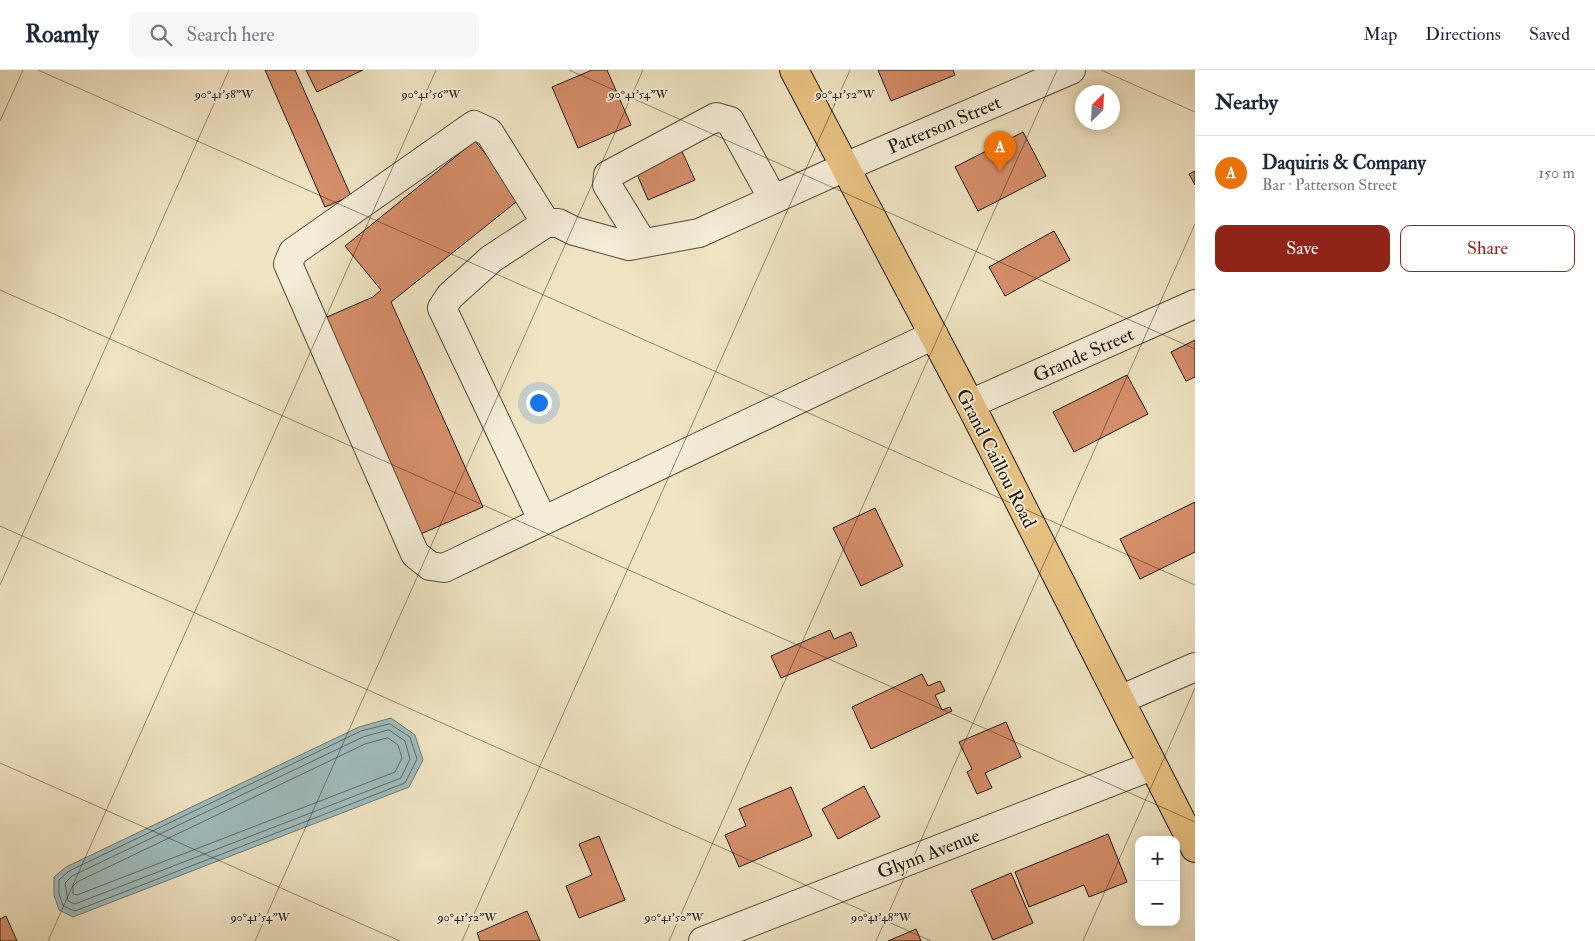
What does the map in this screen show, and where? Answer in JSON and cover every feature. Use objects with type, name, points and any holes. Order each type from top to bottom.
[{"type":"main road","name":"Grand Caillou Road","points":[[794,70],[970,404],[1122,700],[1152,766],[1195,848]]},
{"type":"street","name":"Patterson Street","points":[[546,224],[558,223],[574,231],[629,246],[698,232],[1071,70]]},
{"type":"street","points":[[642,242],[607,185],[608,175],[716,117],[730,121],[773,198]]},
{"type":"street","points":[[543,521],[442,308],[450,296],[491,259],[546,224],[489,132],[474,125],[293,252],[288,264],[415,554],[430,566],[444,568],[543,521],[934,335]]},
{"type":"street","name":"Grande Street","points":[[970,404],[1195,304]]},
{"type":"street","points":[[1122,700],[1195,667]]},
{"type":"street","name":"Glynn Avenue","points":[[704,941],[1152,766]]},
{"type":"water","points":[[391,718],[415,735],[423,760],[409,787],[73,917],[59,910],[54,895],[54,877],[66,867],[359,727]]},
{"type":"building","points":[[265,70],[295,70],[351,196],[325,207]]},
{"type":"building","points":[[306,70],[363,70],[317,92]]},
{"type":"building","points":[[592,70],[607,70],[631,125],[578,148],[552,87]]},
{"type":"building","points":[[878,70],[953,70],[955,75],[891,101]]},
{"type":"building","points":[[1023,132],[1046,176],[978,211],[955,167]]},
{"type":"building","points":[[475,141],[521,198],[391,302],[483,507],[416,536],[320,320],[373,297],[381,290],[345,246]]},
{"type":"building","points":[[680,147],[695,180],[648,200],[634,167]]},
{"type":"building","points":[[1195,171],[1195,185],[1189,174]]},
{"type":"building","points":[[1054,231],[1070,260],[1005,296],[989,267]]},
{"type":"building","points":[[1195,340],[1195,377],[1186,381],[1171,352]]},
{"type":"building","points":[[1127,375],[1148,414],[1074,452],[1053,412]]},
{"type":"building","points":[[1195,502],[1195,552],[1140,579],[1120,539]]},
{"type":"building","points":[[875,508],[903,566],[861,586],[833,528]]},
{"type":"building","points":[[830,630],[834,639],[851,632],[857,646],[781,678],[771,656]]},
{"type":"building","points":[[922,674],[928,686],[940,681],[945,691],[935,695],[942,710],[950,707],[952,711],[871,749],[852,707]]},
{"type":"building","points":[[1006,722],[1021,757],[985,773],[992,788],[977,794],[967,772],[972,769],[959,742]]},
{"type":"building","points":[[864,786],[880,817],[838,839],[822,809]]},
{"type":"building","points":[[791,787],[812,836],[739,867],[725,835],[746,826],[739,809]]},
{"type":"building","points":[[1108,834],[1127,882],[1089,897],[1084,885],[1029,907],[1015,872]]},
{"type":"building","points":[[599,836],[625,900],[579,918],[566,886],[592,875],[579,844]]},
{"type":"building","points":[[1011,873],[1033,923],[993,940],[971,890]]},
{"type":"building","points":[[527,911],[540,941],[480,941],[477,933]]},
{"type":"building","points":[[6,916],[17,941],[0,941],[0,919]]},
{"type":"building","points":[[916,929],[921,941],[888,941]]},
{"type":"place","name":"Daquiris & Company","points":[[1000,172]]}]
